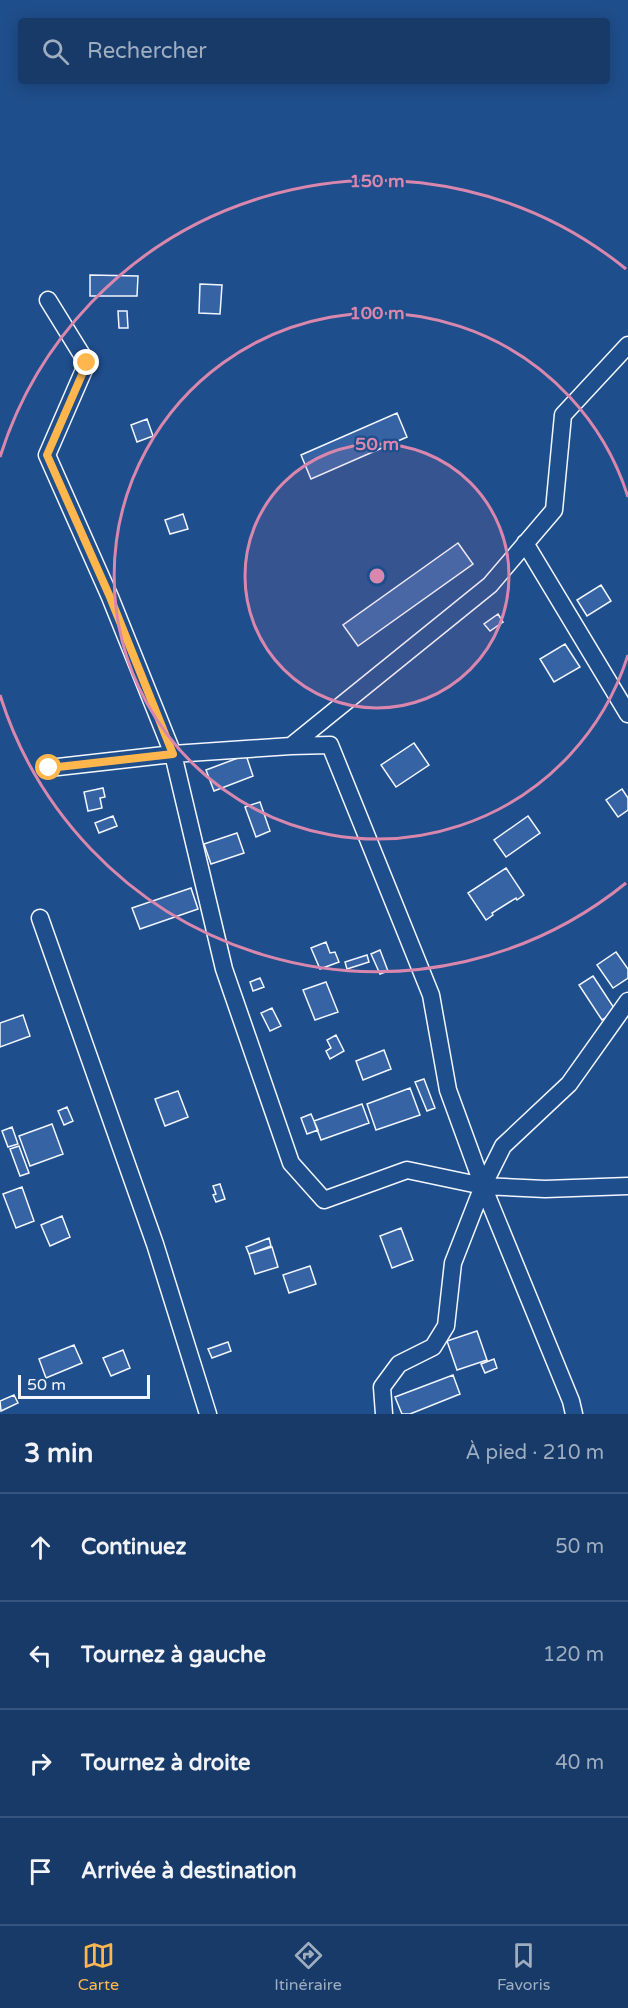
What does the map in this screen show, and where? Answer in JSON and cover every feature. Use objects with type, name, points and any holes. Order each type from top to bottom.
[{"type":"street","points":[[48,300],[87,363],[47,455],[110,597],[173,754],[224,969],[291,1163],[324,1200],[406,1170],[483,1186],[545,1189],[628,1186]]},
{"type":"street","points":[[291,746],[490,585],[554,510],[563,415],[628,345]]},
{"type":"street","points":[[525,543],[628,714]]},
{"type":"street","points":[[49,768],[173,754],[330,745],[431,995],[448,1090],[483,1186],[571,1401],[574,1414]]},
{"type":"street","points":[[40,918],[156,1244],[208,1414]]},
{"type":"street","points":[[384,1414],[382,1387],[399,1364],[433,1347],[446,1326],[453,1263],[483,1186],[503,1146],[569,1083],[628,1001]]},
{"type":"building","points":[[90,275],[138,276],[137,296],[90,296]]},
{"type":"building","points":[[200,284],[222,285],[220,314],[199,313]]},
{"type":"building","points":[[118,311],[127,311],[128,328],[119,328]]},
{"type":"building","points":[[397,413],[407,437],[311,479],[301,455]]},
{"type":"building","points":[[147,419],[153,436],[137,442],[131,425]]},
{"type":"building","points":[[183,514],[188,529],[170,534],[165,520]]},
{"type":"building","points":[[458,543],[473,564],[358,646],[343,625]]},
{"type":"building","points":[[601,585],[611,601],[587,616],[577,600]]},
{"type":"building","points":[[498,614],[503,622],[490,631],[484,624]]},
{"type":"building","points":[[565,644],[580,667],[554,682],[540,659]]},
{"type":"building","points":[[414,743],[429,765],[396,787],[381,765]]},
{"type":"building","points":[[246,755],[253,776],[214,791],[206,770]]},
{"type":"building","points":[[103,788],[105,797],[100,798],[102,808],[88,811],[84,792]]},
{"type":"building","points":[[622,789],[628,798],[628,810],[618,817],[606,800]]},
{"type":"building","points":[[260,802],[270,831],[256,837],[245,807]]},
{"type":"building","points":[[113,816],[117,826],[99,833],[95,823]]},
{"type":"building","points":[[528,816],[540,833],[506,857],[494,840]]},
{"type":"building","points":[[237,833],[244,853],[211,864],[204,844]]},
{"type":"building","points":[[506,868],[524,895],[492,913],[493,915],[486,920],[468,893]]},
{"type":"building","points":[[191,888],[198,909],[140,929],[132,908]]},
{"type":"building","points":[[326,942],[330,953],[335,952],[339,962],[320,969],[311,948]]},
{"type":"building","points":[[380,950],[388,971],[380,974],[371,954]]},
{"type":"building","points":[[616,952],[628,969],[628,978],[613,988],[597,965]]},
{"type":"building","points":[[367,955],[369,962],[347,969],[345,962]]},
{"type":"building","points":[[593,976],[616,1011],[602,1020],[579,985]]},
{"type":"building","points":[[260,978],[264,987],[253,991],[250,982]]},
{"type":"building","points":[[326,982],[338,1012],[315,1020],[303,990]]},
{"type":"building","points":[[272,1008],[281,1026],[270,1031],[261,1013]]},
{"type":"building","points":[[23,1015],[30,1036],[0,1047],[0,1023]]},
{"type":"building","points":[[336,1035],[344,1051],[330,1059],[326,1051],[331,1048],[327,1040]]},
{"type":"building","points":[[384,1050],[391,1069],[363,1080],[356,1061]]},
{"type":"building","points":[[424,1079],[435,1108],[427,1111],[415,1082]]},
{"type":"building","points":[[410,1088],[420,1115],[376,1130],[367,1104]]},
{"type":"building","points":[[178,1091],[188,1117],[165,1126],[155,1099]]},
{"type":"building","points":[[362,1104],[369,1123],[321,1140],[314,1121]]},
{"type":"building","points":[[67,1107],[73,1121],[64,1125],[58,1111]]},
{"type":"building","points":[[311,1114],[318,1130],[307,1134],[301,1118]]},
{"type":"building","points":[[52,1124],[63,1154],[30,1166],[19,1136]]},
{"type":"building","points":[[12,1127],[18,1144],[8,1147],[2,1131]]},
{"type":"building","points":[[19,1146],[29,1173],[20,1176],[10,1149]]},
{"type":"building","points":[[220,1184],[225,1199],[216,1202],[213,1186]]},
{"type":"building","points":[[22,1187],[34,1221],[16,1228],[3,1194]]},
{"type":"building","points":[[62,1216],[70,1237],[50,1246],[41,1225]]},
{"type":"building","points":[[401,1228],[413,1260],[392,1268],[380,1236]]},
{"type":"building","points":[[269,1238],[271,1246],[249,1254],[246,1247]]},
{"type":"building","points":[[272,1247],[278,1267],[255,1274],[249,1254]]},
{"type":"building","points":[[310,1266],[316,1284],[289,1293],[283,1275]]},
{"type":"building","points":[[477,1331],[487,1360],[457,1370],[447,1341]]},
{"type":"building","points":[[228,1342],[231,1351],[212,1358],[208,1349]]},
{"type":"building","points":[[74,1345],[82,1363],[46,1378],[39,1359]]},
{"type":"building","points":[[123,1350],[130,1368],[111,1376],[103,1358]]},
{"type":"building","points":[[494,1359],[497,1368],[485,1373],[481,1364]]},
{"type":"building","points":[[453,1375],[460,1394],[410,1414],[402,1414],[395,1397]]},
{"type":"building","points":[[14,1395],[18,1403],[1,1411],[0,1401]]},
{"type":"route","points":[[49,768],[173,754],[110,597],[47,455],[87,363]]}]
